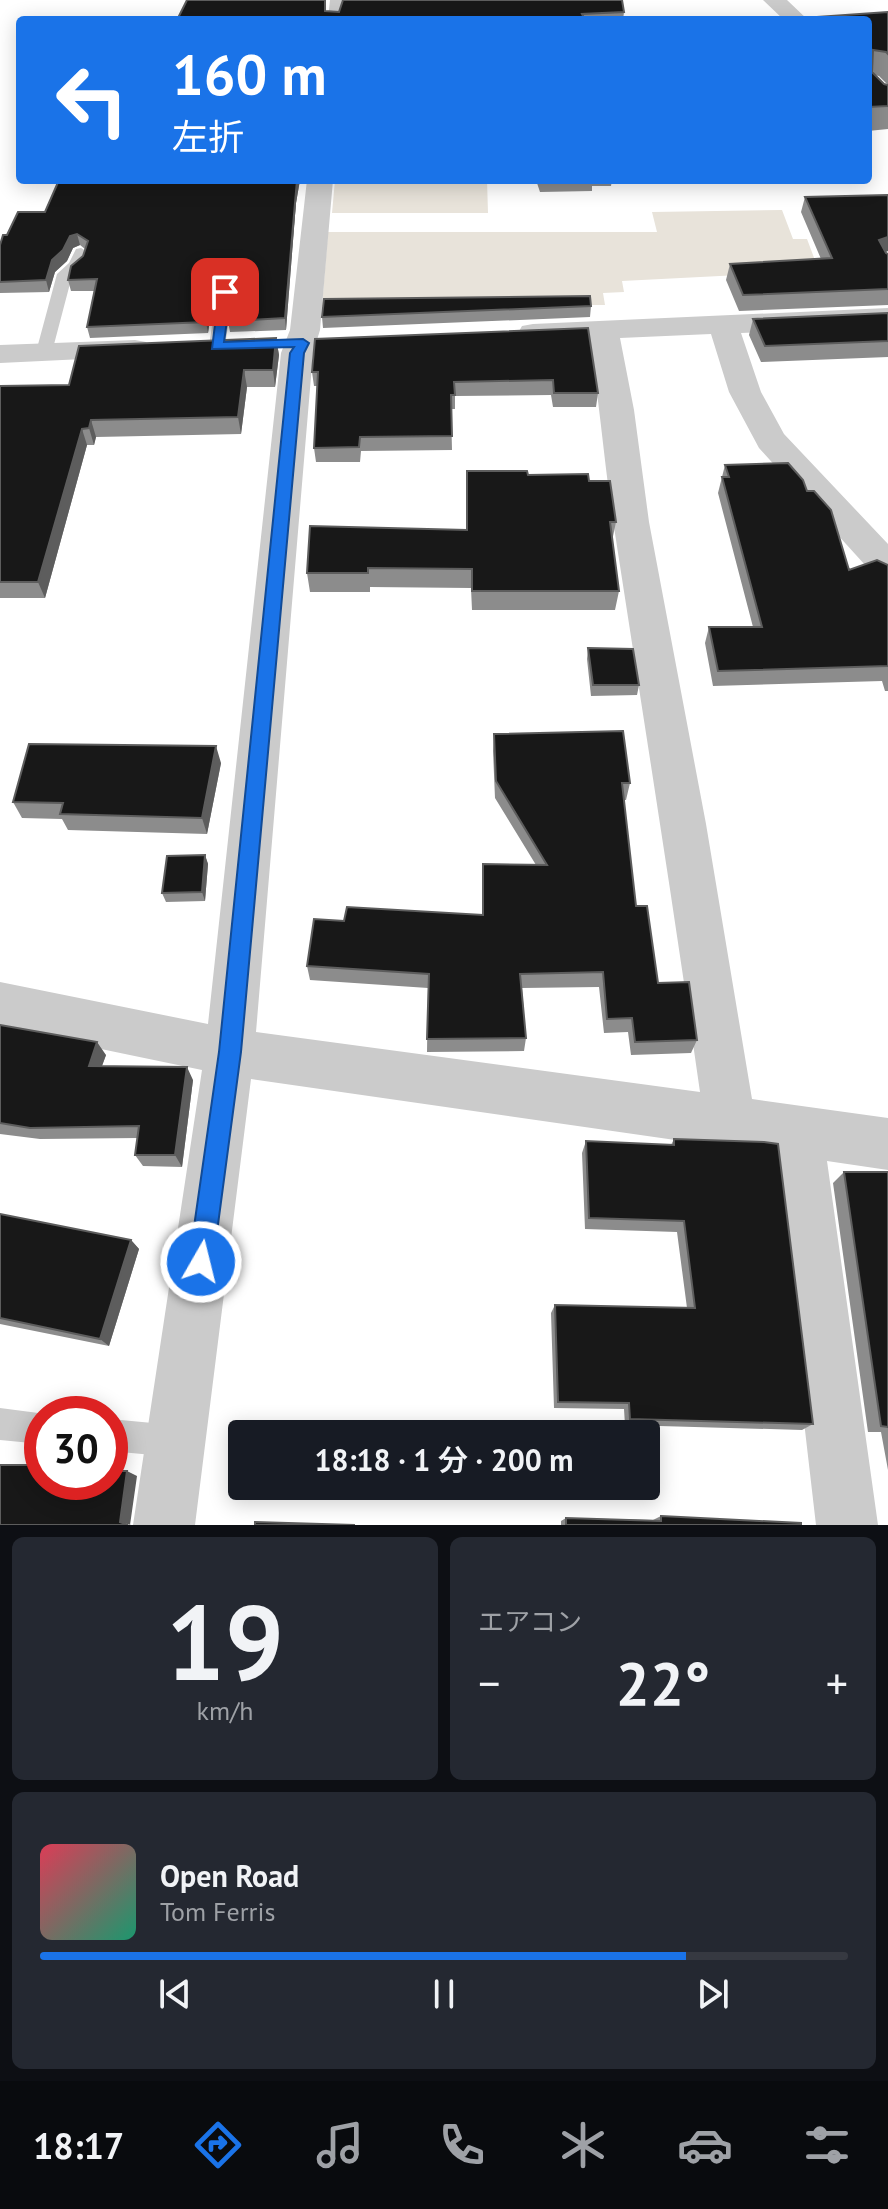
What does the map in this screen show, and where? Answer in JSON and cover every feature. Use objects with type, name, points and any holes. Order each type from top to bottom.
[{"type":"street","points":[[774,0],[792,16]]},
{"type":"street","points":[[275,344],[319,184]]},
{"type":"street","points":[[508,334],[888,317]]},
{"type":"street","points":[[723,324],[745,392],[771,440],[888,567]]},
{"type":"street","points":[[603,330],[618,410],[631,522],[684,824],[730,1123]]},
{"type":"street","points":[[0,354],[275,344],[297,353],[230,1052],[164,1525]]},
{"type":"street","points":[[0,1005],[230,1052],[888,1144]]},
{"type":"street","points":[[797,1133],[847,1525]]},
{"type":"lane","points":[[44,352],[65,274],[76,265],[81,252]]},
{"type":"lane","points":[[225,292],[275,344]]},
{"type":"lane","points":[[0,1424],[24,1426]]},
{"type":"lane","points":[[128,1437],[175,1441]]},
{"type":"shaded area","points":[[335,184],[487,184],[488,213],[332,213]]},
{"type":"shaded area","points":[[782,210],[793,239],[807,239],[819,271],[622,281],[624,292],[603,293],[605,305],[322,306],[328,232],[657,232],[652,212]]},
{"type":"building","points":[[187,0],[325,0],[325,11],[339,12],[343,0],[622,0],[624,12],[583,16],[179,16]]},
{"type":"building","points":[[888,12],[888,54],[873,50],[872,72],[872,16],[831,16]]},
{"type":"building","points":[[872,72],[888,85],[888,106],[872,107]]},
{"type":"building","points":[[57,184],[297,184],[285,318],[228,321],[234,281],[221,273],[212,280],[206,322],[87,327],[97,279],[68,280],[71,266],[83,256],[88,241],[77,234],[70,236],[63,250],[52,260],[46,280],[0,282],[3,235],[7,235],[18,212],[45,212]]},
{"type":"building","points":[[888,195],[888,237],[879,240],[888,254],[888,289],[743,295],[730,264],[832,258],[805,197]]},
{"type":"building","points":[[590,296],[591,306],[322,317],[324,299]]},
{"type":"building","points":[[888,313],[888,341],[765,346],[753,319]]},
{"type":"building","points":[[588,328],[598,393],[554,393],[553,380],[454,382],[455,395],[451,395],[452,436],[360,437],[359,447],[314,448],[318,372],[312,372],[315,339]]},
{"type":"building","points":[[276,338],[273,370],[244,370],[238,417],[91,420],[89,428],[82,429],[38,582],[0,582],[0,386],[69,385],[79,346]]},
{"type":"building","points":[[788,463],[803,480],[807,491],[814,491],[831,510],[849,570],[877,560],[888,565],[888,666],[718,671],[709,627],[762,627],[722,477],[729,477],[725,465]]},
{"type":"building","points":[[467,471],[527,471],[528,475],[588,474],[589,481],[610,481],[616,522],[610,522],[619,591],[472,591],[472,569],[368,568],[368,573],[307,573],[310,526],[467,530]]},
{"type":"building","points":[[588,648],[633,649],[639,685],[593,685]]},
{"type":"building","points":[[623,731],[630,783],[622,783],[636,906],[647,906],[658,983],[689,982],[697,1040],[635,1042],[632,1018],[607,1019],[603,972],[520,974],[526,1038],[427,1039],[429,974],[307,966],[314,919],[344,921],[347,907],[483,915],[483,864],[547,865],[496,781],[494,734]]},
{"type":"building","points":[[29,744],[216,746],[202,818],[60,814],[63,803],[13,802]]},
{"type":"building","points":[[205,855],[202,892],[162,893],[167,856]]},
{"type":"building","points":[[0,1025],[97,1042],[89,1066],[187,1067],[175,1155],[135,1155],[139,1126],[30,1128],[0,1123]]},
{"type":"building","points":[[674,1139],[778,1144],[813,1424],[630,1419],[629,1403],[558,1402],[555,1305],[695,1308],[684,1221],[589,1218],[586,1141],[674,1145]]},
{"type":"building","points":[[844,1172],[888,1172],[888,1427],[881,1426]]},
{"type":"building","points":[[0,1214],[131,1240],[100,1339],[0,1318]]},
{"type":"building","points":[[0,1465],[24,1465],[24,1500],[123,1500],[120,1522],[128,1525],[0,1525]]},
{"type":"building","points":[[661,1516],[801,1525],[566,1525],[566,1518],[661,1521]]},
{"type":"building","points":[[255,1522],[355,1525],[255,1525]]},
{"type":"route","points":[[201,1262],[230,1052],[297,353],[303,343],[217,346],[225,292]]}]
